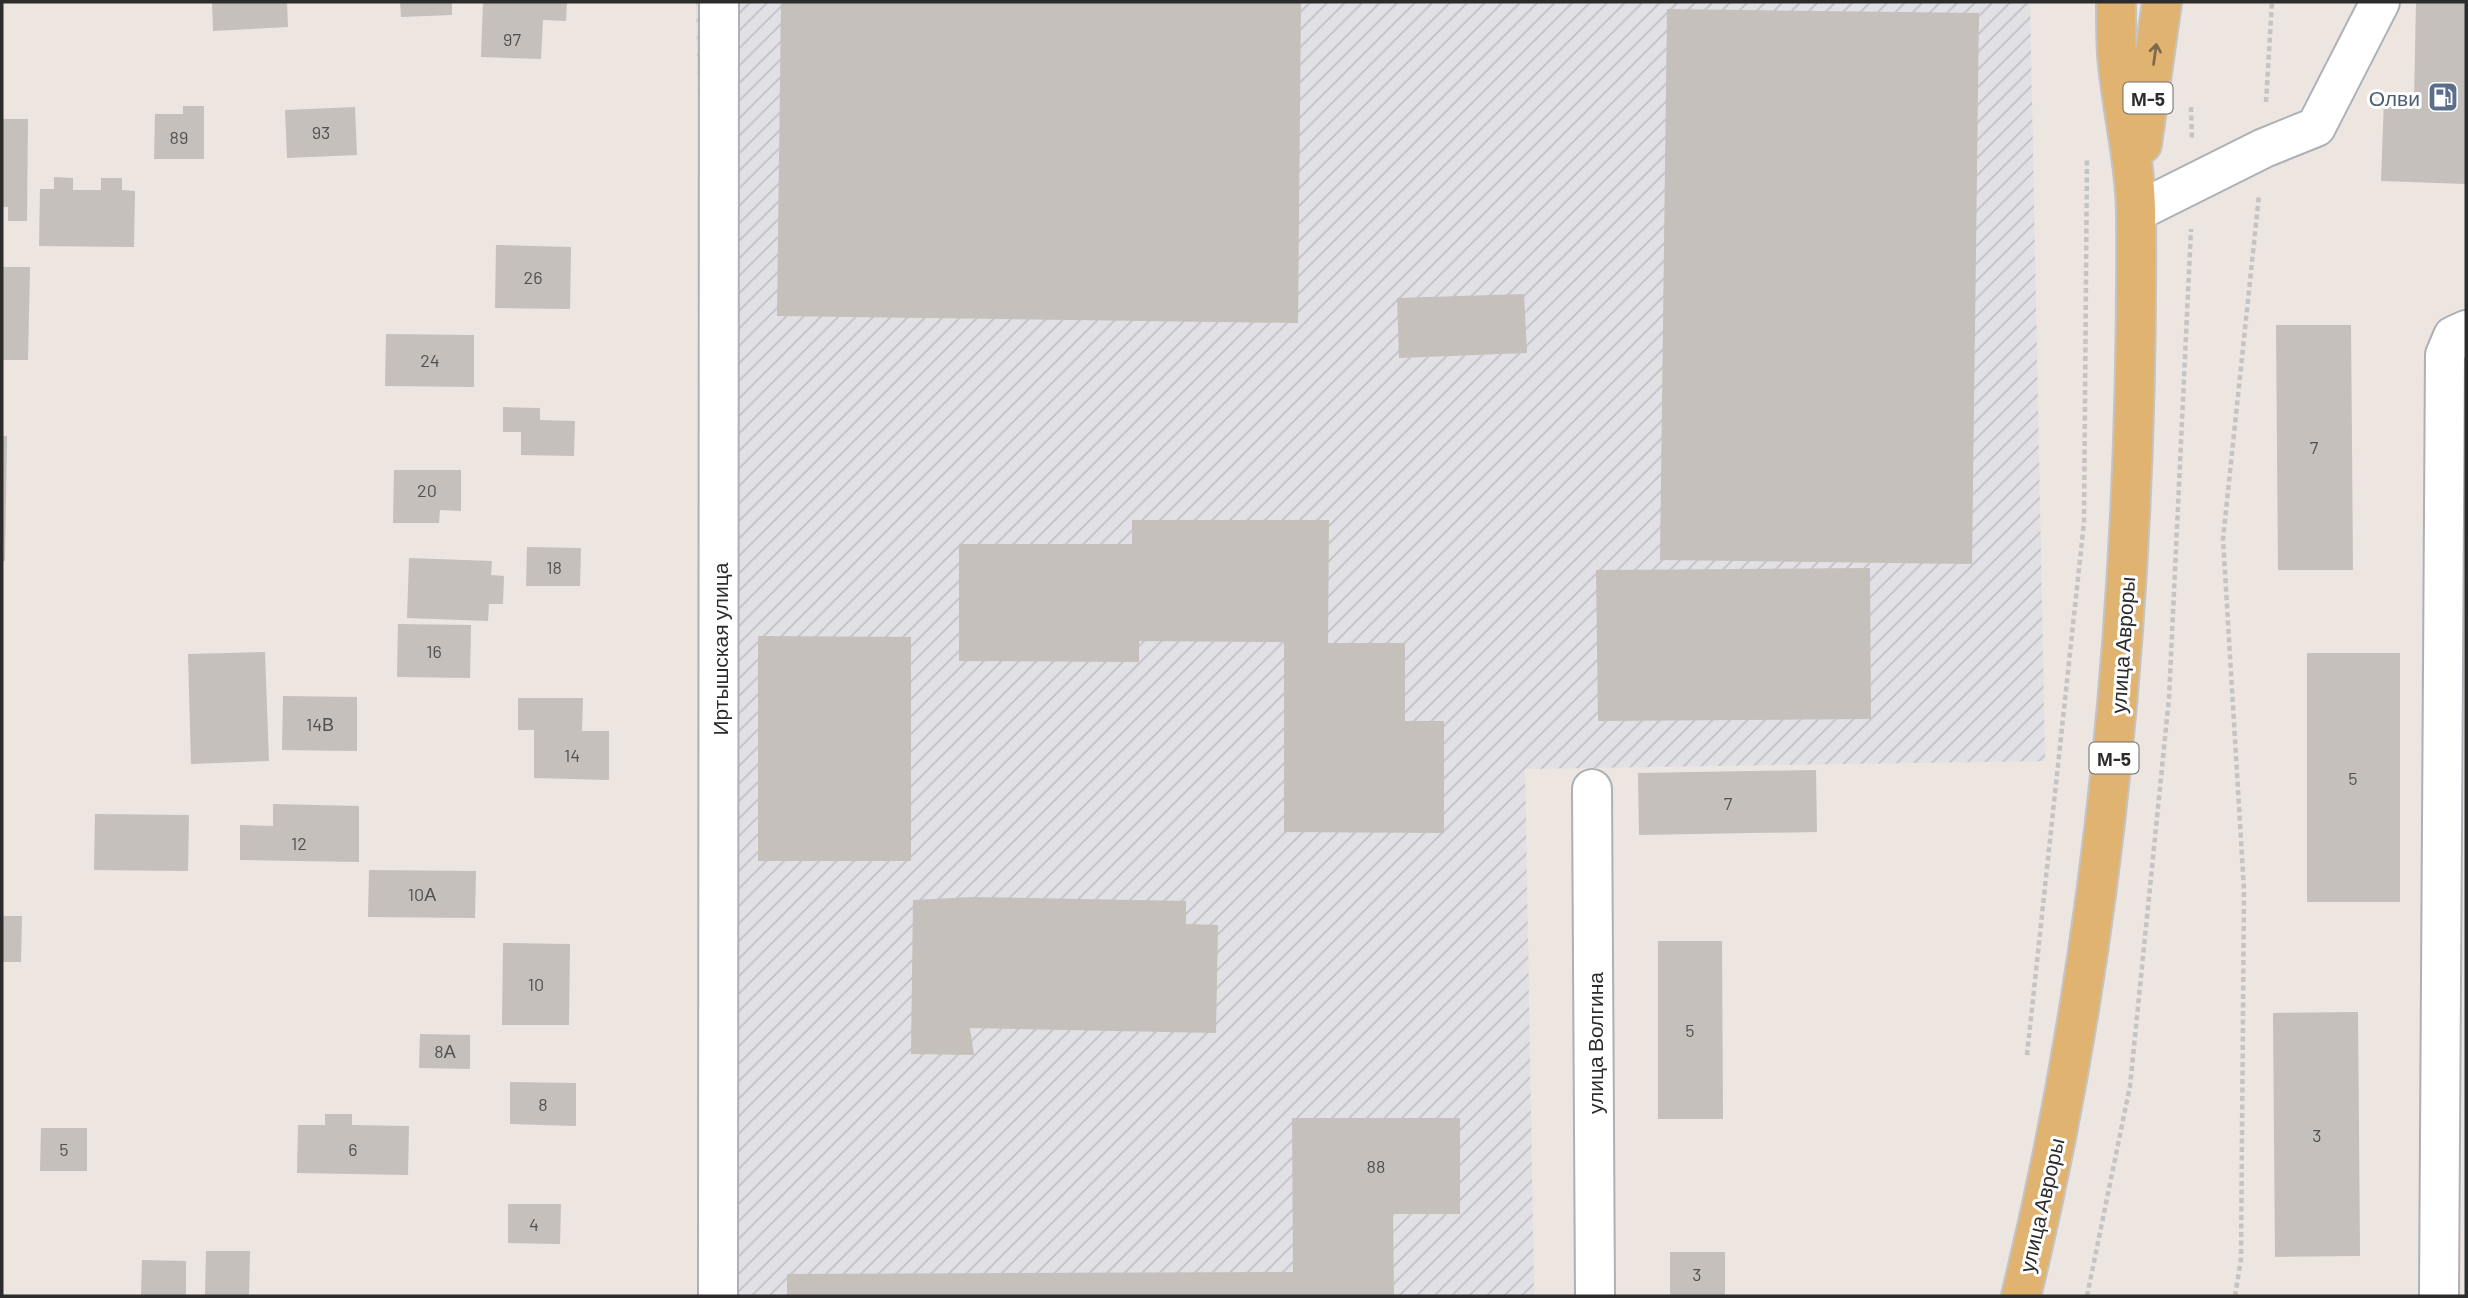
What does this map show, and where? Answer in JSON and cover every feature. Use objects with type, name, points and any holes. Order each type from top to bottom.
[{"type":"main road","name":"улица Авроры","points":[[2116,2],[2117,54],[2135,203]]},
{"type":"main road","name":"улица Авроры","points":[[2021,1296],[2068,1082],[2112,777],[2132,497],[2135,203],[2162,2]]},
{"type":"street","name":"Иртышская улица","points":[[718,1296],[719,2]]},
{"type":"street","points":[[2135,203],[2316,127],[2380,2]]},
{"type":"street","points":[[2439,1296],[2445,355],[2453,336],[2466,330]]},
{"type":"street","name":"улица Волгина","points":[[1592,789],[1595,1296]]},
{"type":"path","points":[[2235,1296],[2241,1259],[2244,890],[2223,539],[2264,148],[2272,2]]},
{"type":"path","points":[[2026,1059],[2084,522],[2087,152]]},
{"type":"shaded area","points":[[696,2],[2030,2],[2045,761],[1525,769],[1534,1296],[721,1296]]},
{"type":"building","points":[[212,2],[287,2],[288,27],[213,31]]},
{"type":"building","points":[[400,2],[452,2],[452,15],[401,17]]},
{"type":"building","points":[[483,2],[567,2],[566,21],[543,20],[541,59],[481,57]]},
{"type":"building","points":[[781,2],[1301,2],[1298,323],[777,316]]},
{"type":"building","points":[[2416,2],[2466,2],[2466,184],[2381,181],[2384,99],[2414,100]]},
{"type":"building","points":[[1667,9],[1979,13],[1972,564],[1660,560]]},
{"type":"building","points":[[183,106],[204,106],[204,159],[154,159],[155,114],[183,114]]},
{"type":"building","points":[[355,107],[357,155],[287,158],[285,110]]},
{"type":"building","points":[[2,119],[28,119],[27,221],[8,221],[8,207],[2,207]]},
{"type":"building","points":[[54,177],[73,178],[73,190],[101,190],[101,178],[122,178],[122,190],[135,191],[134,247],[39,246],[40,189],[54,189]]},
{"type":"building","points":[[496,245],[571,247],[570,309],[495,308]]},
{"type":"building","points":[[2,267],[30,267],[28,360],[2,360]]},
{"type":"building","points":[[1524,294],[1527,353],[1399,358],[1397,298]]},
{"type":"building","points":[[2276,325],[2351,325],[2353,570],[2278,570]]},
{"type":"building","points":[[386,334],[474,335],[474,387],[385,386]]},
{"type":"building","points":[[503,407],[540,408],[540,420],[575,421],[574,456],[521,455],[521,432],[503,432]]},
{"type":"building","points":[[2,436],[7,436],[5,561],[2,561]]},
{"type":"building","points":[[394,470],[461,470],[461,511],[440,510],[439,523],[393,523]]},
{"type":"building","points":[[1132,520],[1329,520],[1328,643],[1405,643],[1405,721],[1444,721],[1444,833],[1284,832],[1284,642],[1139,641],[1139,662],[959,661],[959,544],[1132,544]]},
{"type":"building","points":[[527,547],[581,548],[580,586],[526,586]]},
{"type":"building","points":[[409,558],[492,561],[491,575],[504,576],[503,604],[489,604],[488,621],[407,618]]},
{"type":"building","points":[[1870,568],[1871,719],[1598,721],[1596,570]]},
{"type":"building","points":[[398,624],[471,625],[470,678],[397,677]]},
{"type":"building","points":[[758,636],[911,637],[911,861],[758,861]]},
{"type":"building","points":[[265,652],[269,761],[191,764],[188,654]]},
{"type":"building","points":[[2307,653],[2400,653],[2400,902],[2307,902]]},
{"type":"building","points":[[283,696],[357,697],[357,751],[282,750]]},
{"type":"building","points":[[518,698],[583,698],[582,731],[609,731],[609,780],[534,778],[534,730],[518,730]]},
{"type":"building","points":[[1816,770],[1817,832],[1639,835],[1638,773]]},
{"type":"building","points":[[273,804],[359,806],[359,862],[240,860],[240,825],[273,826]]},
{"type":"building","points":[[95,814],[189,815],[188,871],[94,870]]},
{"type":"building","points":[[369,870],[476,871],[475,918],[368,917]]},
{"type":"building","points":[[972,897],[1186,901],[1186,924],[1218,925],[1216,1033],[970,1028],[974,1055],[911,1054],[913,900]]},
{"type":"building","points":[[2,916],[22,916],[21,962],[2,962]]},
{"type":"building","points":[[1658,941],[1722,941],[1723,1119],[1658,1119]]},
{"type":"building","points":[[503,943],[570,944],[569,1025],[502,1025]]},
{"type":"building","points":[[2358,1012],[2360,1256],[2275,1257],[2273,1013]]},
{"type":"building","points":[[420,1034],[470,1035],[470,1069],[419,1068]]},
{"type":"building","points":[[510,1082],[576,1083],[576,1126],[510,1124]]},
{"type":"building","points":[[325,1114],[352,1114],[352,1125],[409,1126],[408,1175],[297,1173],[298,1125],[325,1125]]},
{"type":"building","points":[[1292,1118],[1460,1118],[1460,1214],[1393,1214],[1394,1296],[787,1296],[787,1274],[1293,1272]]},
{"type":"building","points":[[41,1128],[87,1128],[87,1171],[40,1171]]},
{"type":"building","points":[[508,1204],[561,1204],[560,1244],[508,1243]]},
{"type":"building","points":[[206,1251],[250,1251],[249,1296],[205,1296]]},
{"type":"building","points":[[1670,1252],[1725,1252],[1725,1296],[1670,1296]]},
{"type":"building","points":[[142,1260],[186,1261],[186,1296],[141,1296]]},
{"type":"place","name":"Олви","points":[[2443,97]]}]
